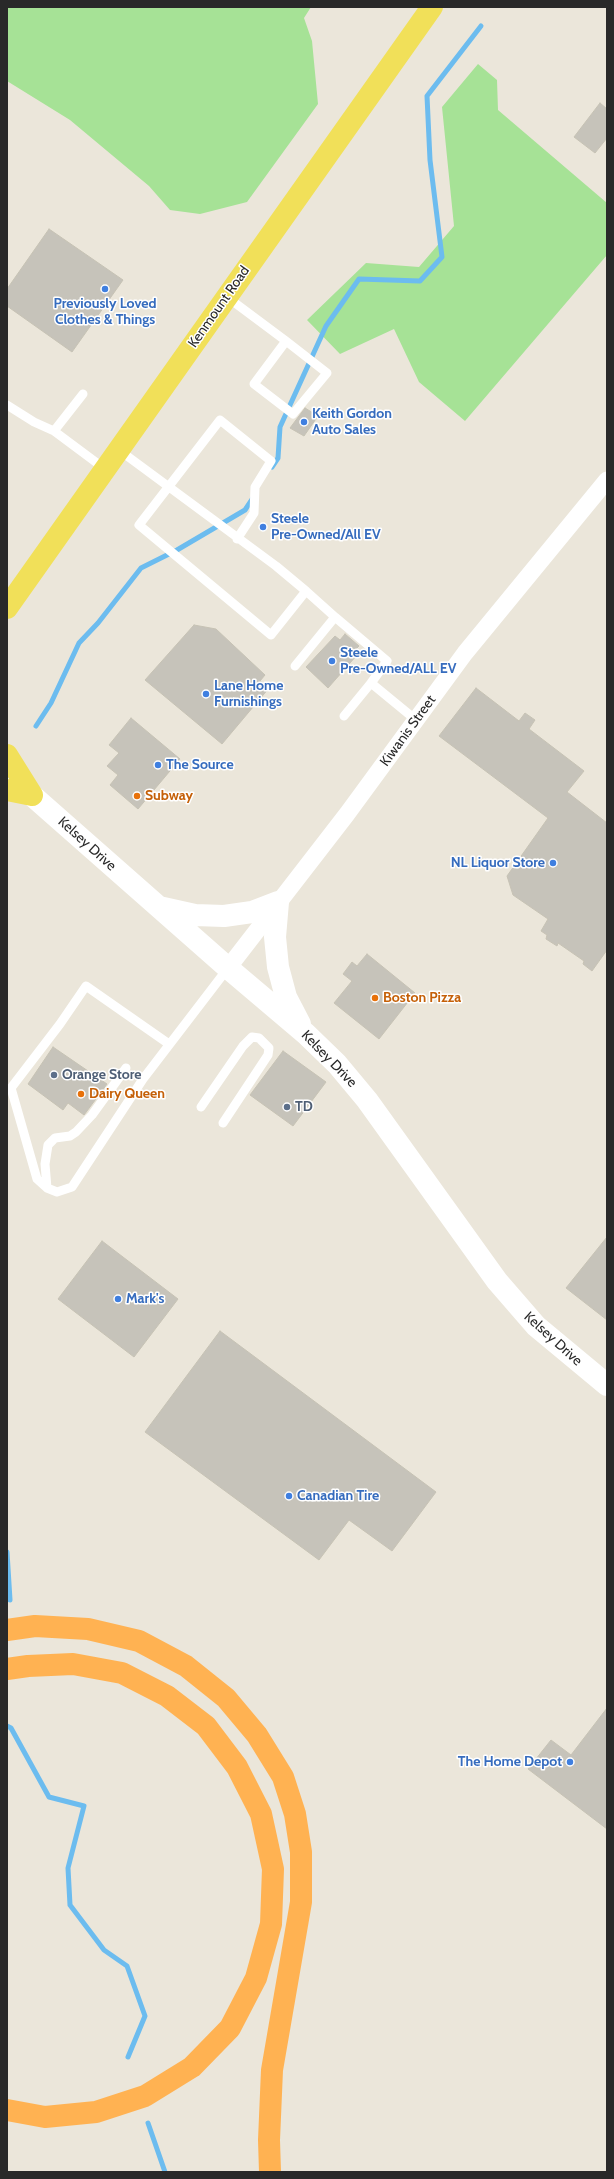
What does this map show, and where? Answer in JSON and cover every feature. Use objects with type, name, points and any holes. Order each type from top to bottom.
[{"type":"highway","points":[[7,1630],[35,1626],[88,1629],[139,1641],[186,1666],[226,1698],[257,1735],[283,1777],[295,1814],[301,1852],[301,1902],[272,2070],[269,2140],[270,2172]]},
{"type":"highway","points":[[7,1669],[28,1666],[73,1664],[122,1673],[167,1696],[206,1726],[237,1767],[261,1814],[273,1869],[271,1924],[256,1978],[230,2028],[192,2067],[145,2096],[96,2112],[45,2117],[7,2110]]},
{"type":"main road","name":"Kenmount Road","points":[[7,608],[432,7]]},
{"type":"main road","points":[[7,755],[32,795]]},
{"type":"main road","name":"Kelsey Drive","points":[[7,773],[158,907],[306,1034],[338,1064],[356,1086],[497,1281],[536,1326],[607,1384]]},
{"type":"main road","points":[[7,790],[32,795]]},
{"type":"main road","points":[[158,907],[195,914],[224,916],[252,912],[278,902],[275,937],[278,967],[286,997],[306,1034]]},
{"type":"street","name":"Kiwanis Street","points":[[228,968],[347,814],[465,653],[607,480]]},
{"type":"lane","points":[[227,296],[286,341],[327,373],[293,414],[254,384],[286,341]]},
{"type":"lane","points":[[54,431],[83,394]]},
{"type":"lane","points":[[7,405],[34,422],[54,431],[105,469]]},
{"type":"lane","points":[[237,539],[254,513],[255,487],[271,461],[220,420],[139,525],[270,635],[306,592]]},
{"type":"lane","points":[[118,450],[237,539],[276,566],[387,662],[344,716]]},
{"type":"lane","points":[[295,666],[335,617]]},
{"type":"lane","points":[[371,683],[416,720]]},
{"type":"lane","points":[[169,1044],[86,986],[60,1024],[11,1088],[37,1179],[47,1188],[56,1192],[72,1187],[169,1044],[228,968]]},
{"type":"lane","points":[[201,1107],[243,1046],[252,1037],[259,1038],[269,1048],[268,1056],[223,1123]]},
{"type":"lane","points":[[47,1188],[45,1164],[48,1145],[55,1138],[70,1136],[76,1132],[92,1115],[126,1068]]},
{"type":"green space","points":[[7,7],[311,7],[304,18],[312,41],[318,104],[247,202],[200,214],[170,210],[149,186],[70,120],[7,81]]},
{"type":"green space","points":[[478,64],[497,80],[498,110],[607,203],[607,255],[465,421],[419,382],[394,329],[340,354],[307,320],[366,263],[419,267],[454,226],[442,107]]},
{"type":"building","points":[[600,103],[607,109],[607,138],[595,153],[574,137]]},
{"type":"building","points":[[49,229],[123,280],[72,352],[7,306],[7,289]]},
{"type":"building","name":"Keith Gordon Auto Sales","points":[[305,408],[318,416],[304,436],[290,428]]},
{"type":"building","points":[[194,625],[216,629],[265,675],[260,681],[269,688],[222,744],[145,680]]},
{"type":"building","name":"Steele Pre-Owned/ALL EV","points":[[345,634],[359,646],[353,652],[357,655],[328,688],[306,667],[335,636],[340,640]]},
{"type":"building","points":[[476,688],[519,721],[525,713],[535,720],[529,729],[584,771],[567,792],[607,823],[607,950],[592,971],[583,964],[584,961],[558,943],[557,946],[546,939],[547,935],[541,931],[548,919],[513,895],[507,876],[548,818],[439,736]]},
{"type":"building","points":[[131,718],[180,759],[138,809],[110,785],[118,775],[107,766],[119,753],[109,745]]},
{"type":"building","name":"Boston Pizza","points":[[367,954],[415,993],[379,1039],[334,1003],[352,981],[343,974],[352,962],[357,966]]},
{"type":"building","points":[[53,1047],[107,1084],[84,1115],[68,1103],[63,1110],[28,1084]]},
{"type":"building","name":"TD","points":[[283,1051],[326,1082],[293,1126],[250,1095]]},
{"type":"building","points":[[607,1237],[607,1320],[566,1288]]},
{"type":"building","name":"Mark's","points":[[102,1241],[178,1299],[134,1357],[58,1299]]},
{"type":"building","points":[[220,1331],[436,1492],[392,1551],[349,1520],[319,1560],[145,1432]]},
{"type":"building","name":"The Home Depot","points":[[607,1708],[607,1829],[528,1769],[551,1740],[571,1755]]},
{"type":"waterway","points":[[272,467],[278,458],[280,427],[326,326],[359,279],[420,281],[442,257],[430,160],[427,96],[481,26]]},
{"type":"waterway","points":[[36,726],[51,703],[79,643],[98,623],[141,568],[177,550],[245,510],[253,498]]},
{"type":"waterway","points":[[7,1552],[10,1600]]},
{"type":"waterway","points":[[7,1726],[11,1728],[49,1797],[84,1806],[68,1868],[70,1905],[104,1950],[127,1966],[145,2016],[128,2057]]},
{"type":"waterway","points":[[148,2123],[165,2172]]},
{"type":"place","name":"Previously Loved Clothes & Things","points":[[105,289]]},
{"type":"place","name":"Keith Gordon Auto Sales","points":[[304,422]]},
{"type":"place","name":"Steele Pre-Owned/All EV","points":[[263,527]]},
{"type":"place","name":"Steele Pre-Owned/ALL EV","points":[[332,661]]},
{"type":"place","name":"Lane Home Furnishings","points":[[206,694]]},
{"type":"place","name":"The Source","points":[[158,765]]},
{"type":"place","name":"Subway","points":[[137,796]]},
{"type":"place","name":"NL Liquor Store","points":[[553,863]]},
{"type":"place","name":"Boston Pizza","points":[[375,998]]},
{"type":"place","name":"Orange Store","points":[[54,1075]]},
{"type":"place","name":"Dairy Queen","points":[[81,1094]]},
{"type":"place","name":"TD","points":[[287,1107]]},
{"type":"place","name":"Mark's","points":[[118,1299]]},
{"type":"place","name":"Canadian Tire","points":[[289,1496]]},
{"type":"place","name":"The Home Depot","points":[[570,1762]]}]
